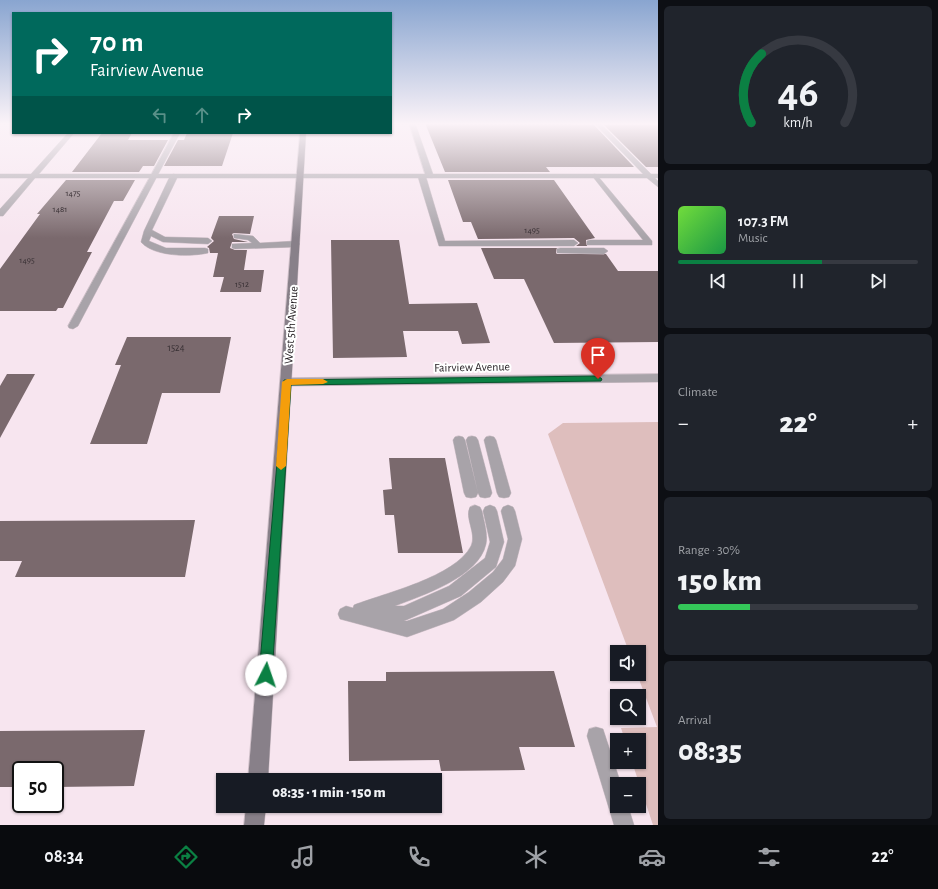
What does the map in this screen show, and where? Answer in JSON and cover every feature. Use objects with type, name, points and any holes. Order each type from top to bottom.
[{"type":"main road","name":"West 5th Avenue","points":[[259,773],[302,162]]},
{"type":"main road","points":[[254,825],[255,813]]},
{"type":"street","points":[[0,214],[46,162]]},
{"type":"street","points":[[73,326],[163,162]]},
{"type":"street","points":[[422,162],[442,244],[574,243]]},
{"type":"street","points":[[635,162],[658,185]]},
{"type":"street","points":[[0,176],[658,176]]},
{"type":"street","points":[[148,231],[163,239],[208,244],[168,251],[153,249],[145,242],[148,231],[174,176]]},
{"type":"street","points":[[595,176],[649,243]]},
{"type":"street","points":[[258,244],[250,238],[235,244],[248,250],[258,244],[296,244]]},
{"type":"street","points":[[516,243],[546,251],[615,252],[649,243]]},
{"type":"street","points":[[590,243],[649,243]]},
{"type":"street","name":"Fairview Avenue","points":[[287,382],[658,378]]},
{"type":"street","points":[[459,440],[471,493]]},
{"type":"street","points":[[472,440],[485,493]]},
{"type":"street","points":[[490,440],[504,493]]},
{"type":"street","points":[[483,511],[497,542],[491,562],[456,591],[405,613],[346,614],[407,629],[448,615],[475,597],[498,577],[510,561],[515,539],[508,510]]},
{"type":"street","points":[[596,736],[610,782]]},
{"type":"street","points":[[620,813],[624,825]]},
{"type":"shaded area","points":[[658,422],[658,825],[653,825],[646,804],[646,777],[637,777],[634,769],[646,769],[646,733],[623,733],[621,728],[657,727],[646,698],[646,689],[643,689],[640,681],[646,681],[646,645],[626,645],[548,434],[563,423]]},
{"type":"building","points":[[80,162],[156,162],[154,166],[143,166],[139,172],[72,172]]},
{"type":"building","points":[[166,162],[224,162],[222,166],[164,166]]},
{"type":"building","points":[[441,162],[629,162],[634,167],[546,167],[550,172],[445,172]]},
{"type":"building","points":[[640,162],[658,162],[658,167],[646,167]]},
{"type":"building","points":[[66,180],[135,180],[123,201],[114,201],[87,252],[92,252],[63,308],[58,308],[56,311],[0,311],[0,269],[40,214],[37,214]]},
{"type":"building","points":[[448,180],[554,180],[595,238],[586,240],[587,246],[576,246],[580,243],[574,238],[478,239],[471,222],[463,222]]},
{"type":"building","points":[[219,216],[254,216],[250,234],[232,234],[234,239],[248,242],[232,242],[230,248],[235,250],[247,250],[244,270],[264,270],[261,292],[220,292],[224,277],[213,277],[218,253],[210,253],[209,248],[207,247],[214,241],[211,238]]},
{"type":"building","points":[[331,240],[399,240],[409,304],[477,303],[490,343],[462,344],[458,331],[403,331],[407,357],[333,358]]},
{"type":"building","points":[[481,248],[557,248],[557,254],[606,254],[618,271],[658,271],[658,342],[554,343],[524,279],[494,279]]},
{"type":"building","points":[[127,337],[231,337],[220,393],[162,393],[147,444],[90,444],[121,365],[115,365]]},
{"type":"building","points":[[7,374],[35,374],[0,438],[0,386]]},
{"type":"building","points":[[389,458],[445,458],[463,553],[398,553],[394,515],[385,515],[383,490],[392,489]]},
{"type":"building","points":[[195,520],[185,577],[15,577],[22,561],[0,561],[0,521]]},
{"type":"building","points":[[554,671],[575,747],[519,747],[525,770],[441,771],[439,760],[349,761],[348,681],[386,681],[386,672]]},
{"type":"building","points":[[145,730],[134,786],[64,787],[64,761],[12,761],[12,787],[0,787],[0,731]]},
{"type":"slow traffic","points":[[281,466],[287,382],[323,382]]},
{"type":"route","points":[[266,675],[287,382],[598,379]]}]
